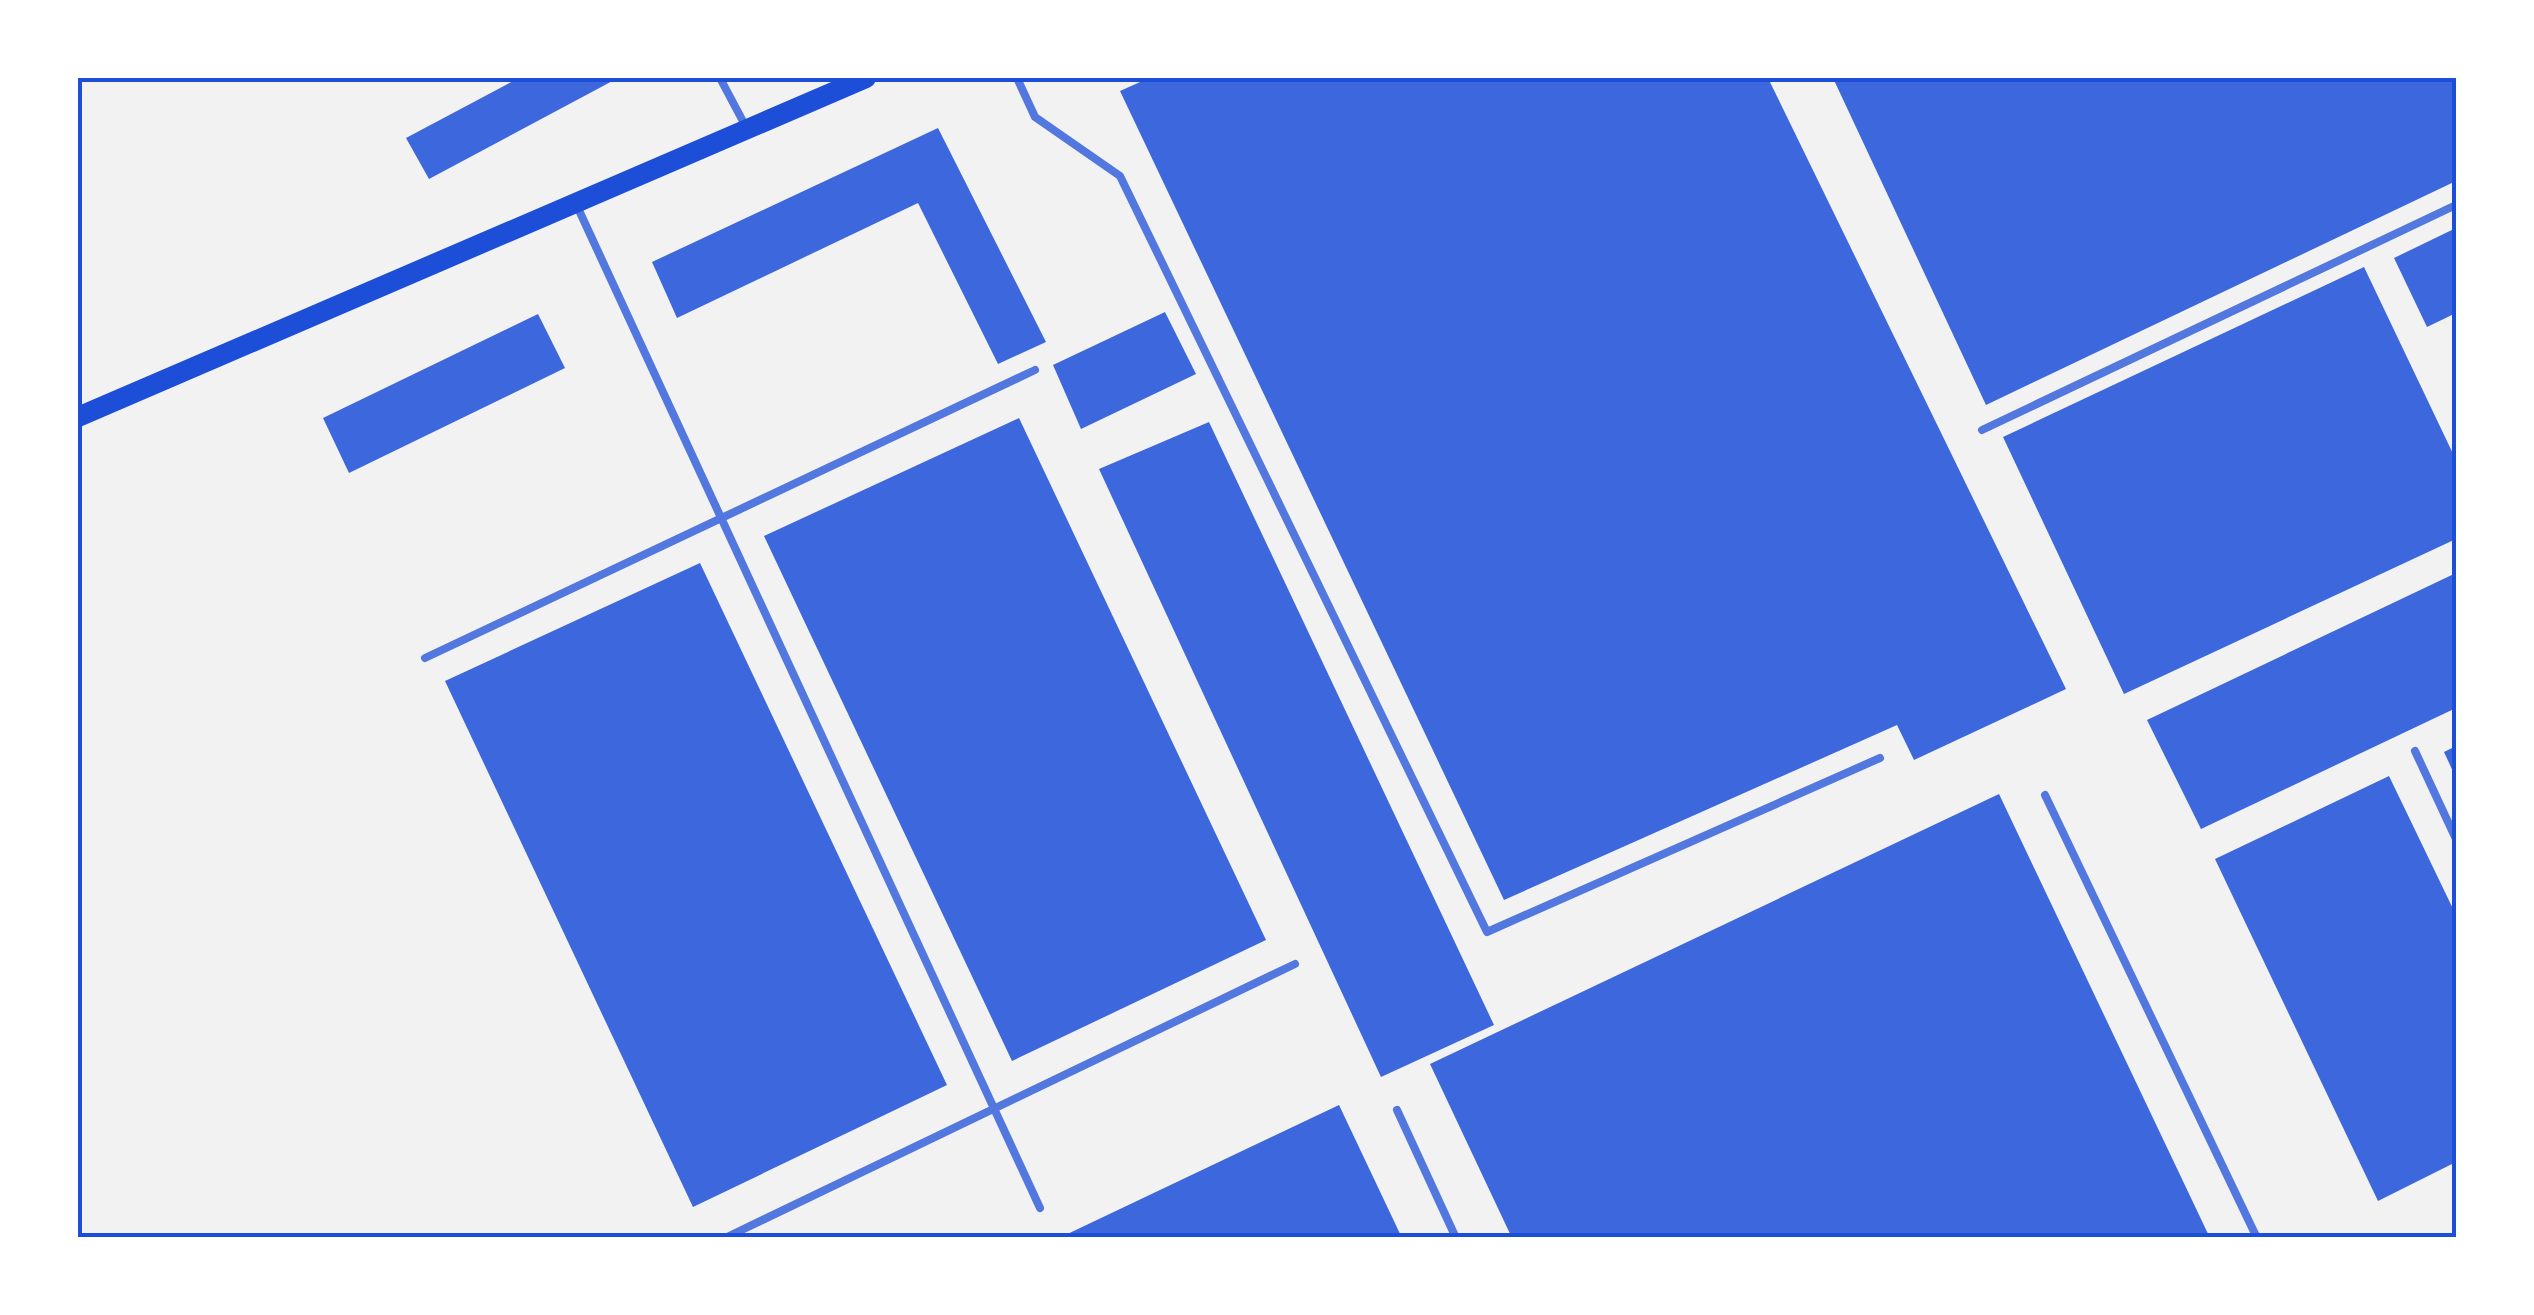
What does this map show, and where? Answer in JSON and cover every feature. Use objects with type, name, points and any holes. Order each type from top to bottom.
[{"type":"main road","points":[[78,417],[866,78]]},
{"type":"lane","points":[[720,78],[747,129]]},
{"type":"lane","points":[[1018,78],[1035,116],[1120,176],[1487,932],[1880,758]]},
{"type":"lane","points":[[576,202],[1040,1208]]},
{"type":"lane","points":[[1982,430],[2456,205]]},
{"type":"lane","points":[[425,658],[1036,370]]},
{"type":"lane","points":[[2415,752],[2456,840]]},
{"type":"lane","points":[[2045,795],[2256,1238]]},
{"type":"lane","points":[[725,1238],[1294,964]]},
{"type":"lane","points":[[1397,1110],[1456,1238]]},
{"type":"building","points":[[519,78],[618,78],[429,179],[406,138]]},
{"type":"building","points":[[1149,78],[1768,78],[2066,689],[1914,760],[1897,725],[1504,900],[1120,91]]},
{"type":"building","points":[[1833,78],[2456,78],[2456,181],[1986,405]]},
{"type":"building","points":[[938,128],[1046,342],[998,364],[918,203],[677,318],[652,262]]},
{"type":"building","points":[[2456,228],[2456,313],[2427,327],[2394,258]]},
{"type":"building","points":[[2364,267],[2456,460],[2456,539],[2124,694],[2003,437]]},
{"type":"building","points":[[1165,312],[1196,374],[1081,429],[1053,365]]},
{"type":"building","points":[[538,314],[565,368],[349,473],[323,418]]},
{"type":"building","points":[[1019,418],[1266,940],[1012,1061],[764,536]]},
{"type":"building","points":[[1209,422],[1494,1025],[1381,1077],[1099,469]]},
{"type":"building","points":[[700,563],[947,1085],[693,1207],[445,681]]},
{"type":"building","points":[[2456,573],[2456,708],[2201,829],[2147,720]]},
{"type":"building","points":[[2456,746],[2456,778],[2444,752]]},
{"type":"building","points":[[2389,776],[2456,915],[2456,1162],[2378,1201],[2215,859]]},
{"type":"building","points":[[1999,794],[2210,1238],[1512,1238],[1430,1064]]},
{"type":"building","points":[[1339,1105],[1402,1238],[1059,1238]]}]
